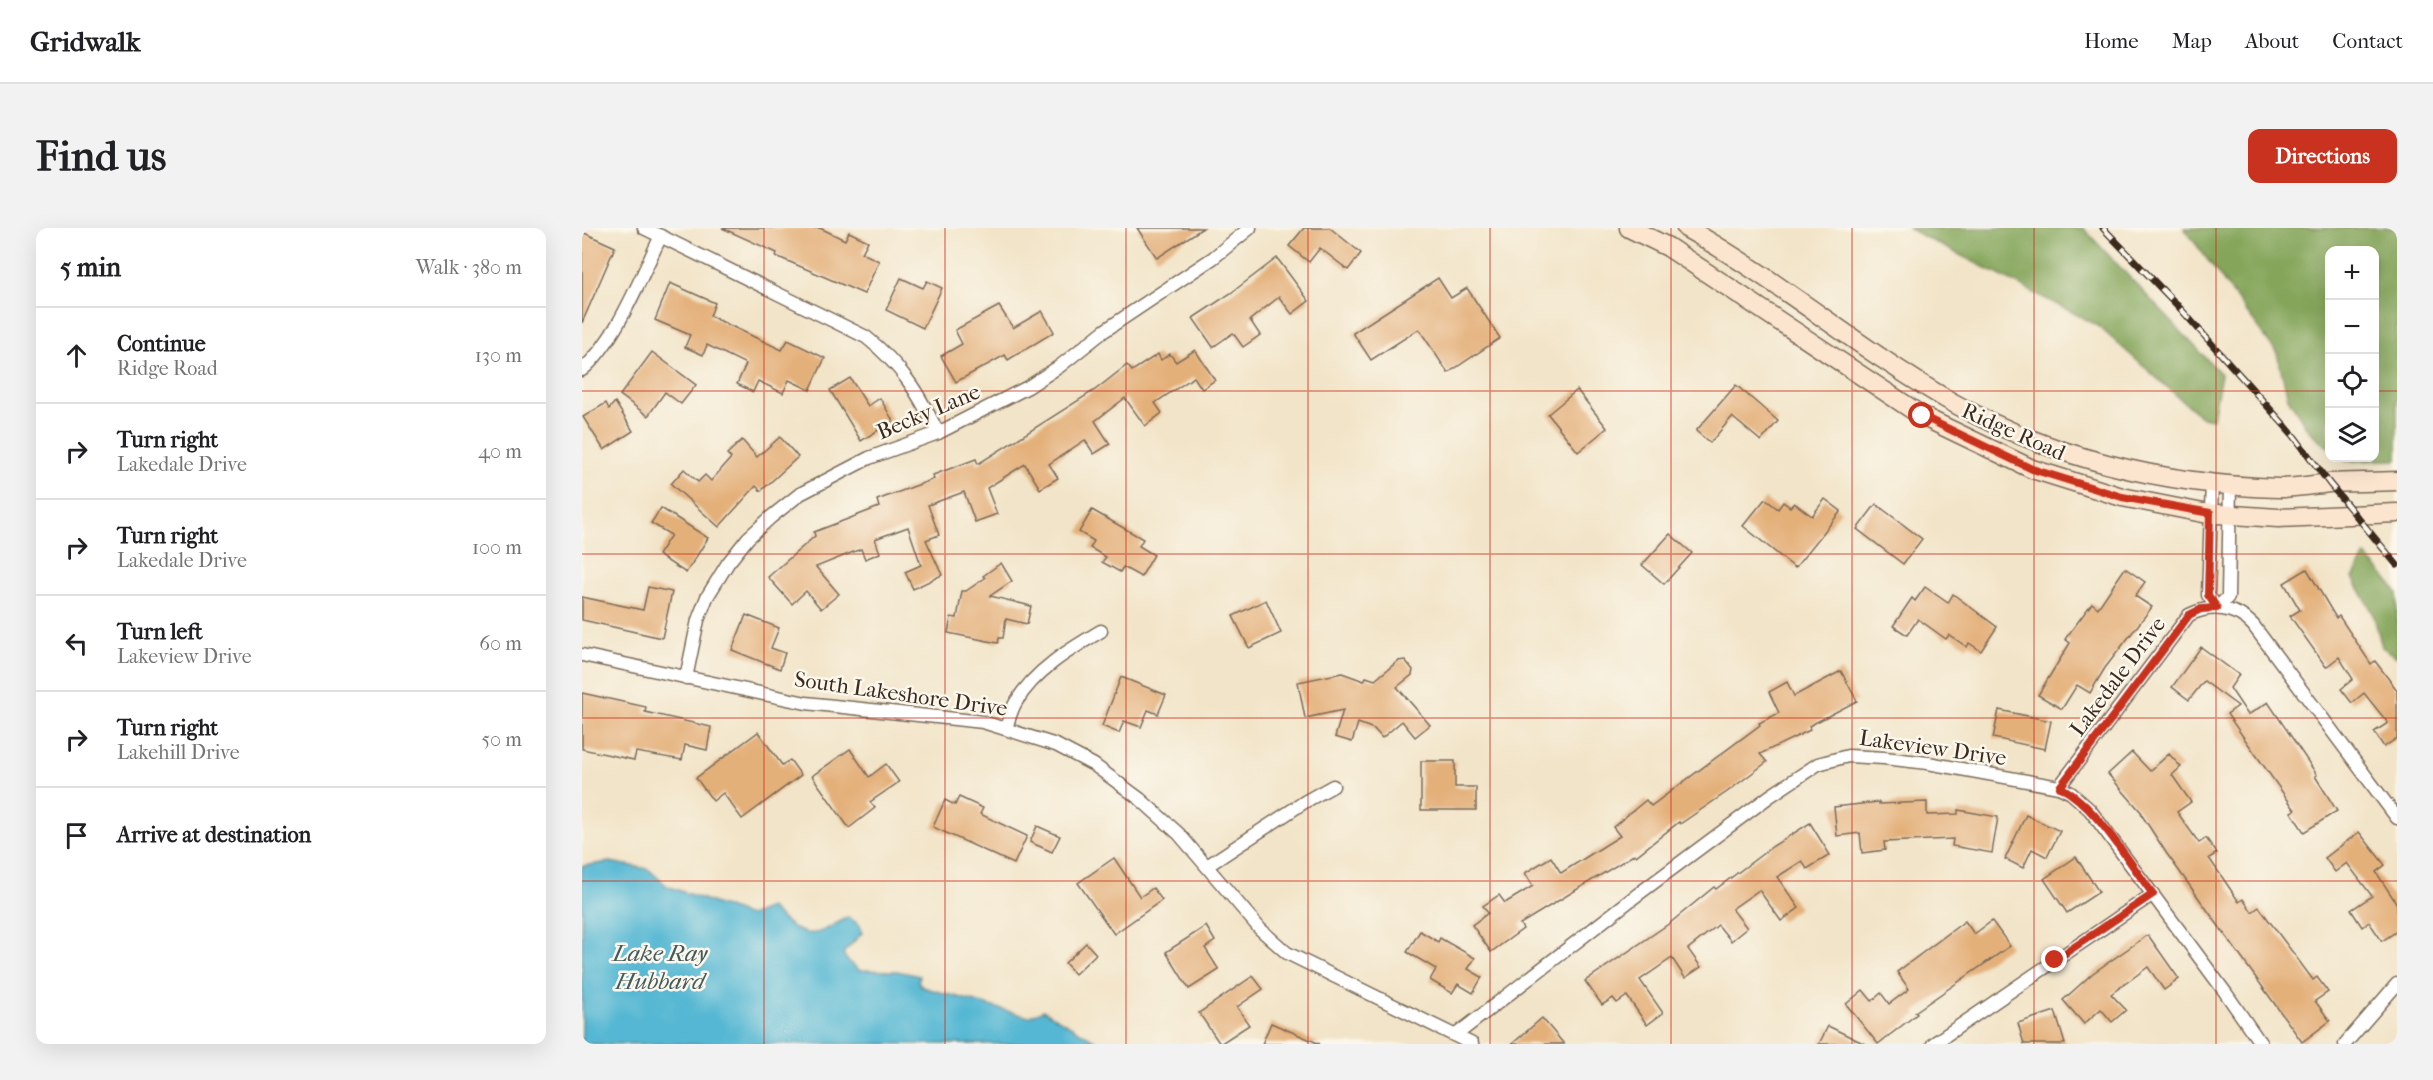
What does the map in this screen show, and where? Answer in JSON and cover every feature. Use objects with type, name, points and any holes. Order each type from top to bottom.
[{"type":"main road","name":"Ridge Road","points":[[1629,228],[1668,247],[1922,416],[2032,469],[2122,497],[2210,513],[2278,518],[2397,513]]},
{"type":"main road","name":"Ridge Road","points":[[1686,228],[1728,251],[1910,376],[1990,423],[2053,449],[2083,459],[2181,479],[2230,484],[2281,488],[2329,483],[2397,481]]},
{"type":"main road","points":[[1742,296],[1758,272]]},
{"type":"street","points":[[644,228],[866,337],[897,364],[910,380],[938,433]]},
{"type":"street","name":"Becky Lane","points":[[686,678],[698,620],[708,597],[728,563],[748,538],[771,517],[800,494],[869,458],[938,433],[996,405],[1052,371],[1113,325],[1213,258],[1250,228]]},
{"type":"street","points":[[582,370],[592,362],[608,340],[661,236]]},
{"type":"street","points":[[2212,482],[2208,595],[2217,608],[2244,616],[2253,626],[2397,818]]},
{"type":"street","points":[[2217,608],[2228,597],[2230,484]]},
{"type":"street","name":"Lakedale Drive","points":[[2060,787],[2189,615],[2201,609],[2217,608]]},
{"type":"street","points":[[1006,728],[1015,702],[1032,682],[1051,663],[1101,631]]},
{"type":"street","name":"South Lakeshore Drive","points":[[582,655],[806,703],[983,722],[1056,745],[1094,765],[1140,799],[1172,827],[1260,929],[1287,952],[1472,1044]]},
{"type":"street","name":"Lakeview Drive","points":[[1456,1035],[1770,796],[1818,764],[1848,756],[1928,763],[2060,787],[2071,793],[2090,810],[2261,1044]]},
{"type":"street","points":[[1207,866],[1306,801],[1333,786]]},
{"type":"street","points":[[1933,1044],[2153,894]]},
{"type":"street","points":[[2345,1044],[2397,984]]},
{"type":"green space","points":[[1907,228],[2083,228],[2221,374],[2213,419],[2201,417],[2097,325]]},
{"type":"green space","points":[[2184,228],[2397,228],[2397,460],[2379,460],[2379,246],[2325,246],[2325,445],[2308,430],[2288,398],[2277,353]]},
{"type":"green space","points":[[2365,555],[2397,593],[2397,657],[2382,647],[2373,613],[2353,578]]},
{"type":"water","name":"Lake Ray Hubbard","points":[[610,862],[648,869],[667,886],[749,916],[770,908],[791,926],[807,933],[824,930],[848,917],[858,924],[862,933],[843,953],[846,959],[859,970],[897,971],[920,976],[918,981],[922,987],[1029,1017],[1043,1010],[1101,1044],[582,1044],[582,866]]},
{"type":"building","points":[[722,228],[820,228],[845,240],[849,232],[868,241],[862,253],[879,261],[864,294],[776,256],[777,253]]},
{"type":"building","points":[[1137,228],[1203,228],[1157,258]]},
{"type":"building","points":[[1304,228],[1330,228],[1361,253],[1348,270],[1320,248],[1309,262],[1289,246]]},
{"type":"building","points":[[582,232],[615,247],[582,323]]},
{"type":"building","points":[[1277,258],[1309,301],[1292,314],[1279,297],[1250,320],[1260,335],[1243,347],[1233,333],[1213,347],[1193,318]]},
{"type":"building","points":[[901,278],[923,288],[927,281],[942,288],[923,328],[886,310]]},
{"type":"building","points":[[1438,278],[1451,298],[1467,288],[1500,338],[1448,373],[1419,329],[1371,360],[1353,333]]},
{"type":"building","points":[[670,283],[715,303],[710,316],[782,350],[788,340],[825,358],[810,390],[789,380],[783,393],[758,381],[753,392],[737,384],[746,364],[707,345],[703,355],[685,347],[690,335],[655,320]]},
{"type":"building","points":[[999,306],[1013,328],[1042,311],[1054,332],[1008,360],[1005,355],[956,382],[941,356],[962,344],[955,330]]},
{"type":"building","points":[[1195,350],[1215,380],[1202,389],[1194,377],[1155,403],[1162,413],[1145,426],[1125,398],[1095,421],[1110,444],[1094,454],[1085,440],[1049,464],[1058,478],[1040,489],[1025,464],[987,488],[997,514],[975,522],[964,492],[928,505],[939,535],[926,540],[942,575],[913,589],[905,572],[921,565],[908,527],[875,539],[880,553],[865,559],[861,549],[816,567],[839,594],[821,609],[806,591],[792,604],[768,577],[815,536],[814,532],[879,507],[877,500],[934,479],[933,475],[976,459],[978,464],[1095,390],[1127,365],[1132,371],[1158,354],[1161,360],[1170,354],[1176,362]]},
{"type":"building","points":[[652,352],[696,385],[681,404],[665,392],[648,416],[620,395]]},
{"type":"building","points":[[850,378],[868,406],[880,398],[893,421],[861,441],[830,390]]},
{"type":"building","points":[[1736,385],[1778,421],[1761,441],[1732,417],[1710,443],[1696,431]]},
{"type":"building","points":[[1577,390],[1607,428],[1578,452],[1548,414]]},
{"type":"building","points":[[615,402],[633,431],[604,450],[583,417],[606,403],[609,409]]},
{"type":"building","points":[[780,437],[798,457],[761,491],[756,486],[719,527],[671,484],[684,469],[698,482],[705,475],[711,481],[731,458],[727,454],[742,440],[757,457]]},
{"type":"building","points":[[1765,499],[1778,509],[1783,502],[1790,507],[1794,503],[1812,516],[1825,499],[1841,511],[1795,568],[1743,526]]},
{"type":"building","points":[[1876,504],[1922,539],[1903,564],[1857,529]]},
{"type":"building","points":[[661,508],[708,538],[686,573],[658,555],[671,535],[651,523]]},
{"type":"building","points":[[1092,510],[1143,539],[1139,546],[1154,555],[1141,577],[1123,567],[1120,572],[1102,562],[1106,557],[1090,548],[1094,541],[1079,532]]},
{"type":"building","points":[[1670,534],[1692,553],[1664,584],[1642,565]]},
{"type":"building","points":[[1001,563],[1012,581],[990,596],[1031,606],[1027,624],[1006,619],[1003,638],[999,638],[998,643],[948,633],[951,617],[957,618],[962,591],[966,591],[985,578],[983,576]]},
{"type":"building","points":[[2125,568],[2145,582],[2135,596],[2152,607],[2105,668],[2090,693],[2077,685],[2062,709],[2038,695],[2070,643],[2065,639],[2092,603],[2098,608]]},
{"type":"building","points":[[2307,569],[2336,618],[2339,616],[2371,664],[2375,661],[2397,690],[2397,738],[2384,747],[2374,732],[2388,723],[2364,693],[2352,703],[2341,689],[2353,679],[2339,657],[2326,667],[2290,616],[2300,610],[2284,583]]},
{"type":"building","points":[[648,587],[672,592],[662,638],[582,620],[582,597],[643,610]]},
{"type":"building","points":[[1925,587],[1948,603],[1953,594],[1997,627],[1981,651],[1969,643],[1967,647],[1949,635],[1946,639],[1918,619],[1907,635],[1893,626],[1912,598],[1915,601]]},
{"type":"building","points":[[1266,600],[1281,633],[1249,648],[1233,616]]},
{"type":"building","points":[[746,615],[779,628],[771,648],[785,653],[780,669],[732,650]]},
{"type":"building","points":[[2201,647],[2239,675],[2230,688],[2248,715],[2268,702],[2317,775],[2315,776],[2337,811],[2304,832],[2291,812],[2295,810],[2227,714],[2238,706],[2204,681],[2189,700],[2172,687]]},
{"type":"building","points":[[1405,660],[1413,670],[1412,675],[1397,687],[1430,725],[1415,737],[1402,721],[1382,738],[1374,729],[1358,723],[1352,742],[1335,737],[1343,710],[1305,718],[1298,682],[1342,673],[1364,681],[1366,677],[1375,680],[1398,661]]},
{"type":"building","points":[[1841,671],[1857,701],[1809,726],[1810,730],[1760,754],[1767,762],[1727,792],[1680,824],[1679,822],[1636,856],[1635,854],[1520,924],[1523,929],[1491,952],[1472,925],[1488,913],[1483,906],[1499,895],[1505,903],[1533,886],[1525,873],[1551,857],[1561,873],[1620,836],[1613,827],[1646,800],[1651,806],[1760,725],[1759,723],[1779,713],[1769,692],[1787,682],[1794,696]]},
{"type":"building","points":[[1121,677],[1166,695],[1158,714],[1148,710],[1141,727],[1124,721],[1119,733],[1102,726]]},
{"type":"building","points":[[582,693],[646,707],[645,712],[711,727],[707,750],[685,745],[682,760],[636,752],[634,760],[582,749]]},
{"type":"building","points":[[1999,710],[2051,721],[2045,749],[1993,738]]},
{"type":"building","points":[[758,732],[782,765],[790,760],[801,775],[742,819],[723,793],[713,801],[696,778]]},
{"type":"building","points":[[850,749],[869,777],[886,764],[899,782],[870,802],[875,808],[849,828],[812,776]]},
{"type":"building","points":[[2132,752],[2150,771],[2169,754],[2181,767],[2172,775],[2191,802],[2177,812],[2199,843],[2206,838],[2217,853],[2209,858],[2239,902],[2243,899],[2252,912],[2259,907],[2313,980],[2317,977],[2328,992],[2315,1001],[2330,1021],[2302,1042],[2167,854],[2142,813],[2108,774]]},
{"type":"building","points":[[1421,761],[1455,761],[1455,787],[1476,787],[1476,810],[1421,810]]},
{"type":"building","points":[[959,797],[983,808],[980,814],[1027,836],[1014,864],[933,827],[945,800],[955,805]]},
{"type":"building","points":[[1879,802],[1879,804],[1927,802],[1927,815],[1958,814],[1958,810],[1998,817],[1992,853],[1952,846],[1953,839],[1884,842],[1885,850],[1862,853],[1860,833],[1837,836],[1834,807]]},
{"type":"building","points":[[2026,815],[2060,831],[2047,857],[2032,849],[2023,868],[2005,859]]},
{"type":"building","points":[[1810,823],[1830,855],[1807,869],[1802,861],[1777,877],[1799,908],[1781,921],[1759,890],[1732,909],[1747,928],[1731,941],[1718,925],[1688,949],[1701,967],[1685,978],[1672,958],[1640,980],[1663,1013],[1647,1025],[1627,996],[1617,1003],[1613,998],[1602,1005],[1585,981],[1670,923],[1714,887],[1716,889],[1773,846]]},
{"type":"building","points":[[1037,826],[1060,836],[1052,852],[1030,842]]},
{"type":"building","points":[[2359,832],[2385,865],[2376,872],[2397,904],[2397,931],[2382,941],[2369,922],[2362,927],[2351,910],[2372,896],[2347,863],[2335,872],[2325,858]]},
{"type":"building","points":[[2076,857],[2099,892],[2067,913],[2044,879]]},
{"type":"building","points":[[1114,858],[1140,897],[1153,888],[1162,900],[1114,934],[1078,883]]},
{"type":"building","points":[[1965,921],[1974,934],[1992,921],[2010,946],[1915,1012],[1917,1014],[1878,1044],[1846,1004],[1863,990],[1872,1001],[1881,993],[1889,1004],[1909,989],[1897,972]]},
{"type":"building","points":[[1206,926],[1215,941],[1205,948],[1219,970],[1189,989],[1166,952]]},
{"type":"building","points":[[1420,931],[1438,942],[1440,938],[1475,958],[1468,969],[1482,977],[1473,993],[1458,984],[1452,993],[1430,980],[1436,969],[1407,952]]},
{"type":"building","points":[[2148,935],[2179,979],[2164,990],[2148,967],[2111,994],[2126,1010],[2112,1022],[2101,1009],[2084,1024],[2063,1000],[2093,973]]},
{"type":"building","points":[[1086,943],[1096,954],[1075,974],[1065,963]]},
{"type":"building","points":[[1253,976],[1263,989],[1237,1007],[1249,1025],[1220,1044],[1199,1013]]},
{"type":"building","points":[[2055,1011],[2065,1044],[2024,1044],[2018,1023]]},
{"type":"building","points":[[1542,1018],[1564,1044],[1512,1044]]},
{"type":"building","points":[[1271,1023],[1320,1044],[1262,1044]]},
{"type":"building","points":[[1828,1026],[1865,1044],[1819,1044]]},
{"type":"railway","points":[[2103,228],[2178,306],[2294,436],[2329,483],[2397,565]]},
{"type":"route","points":[[1922,416],[2032,469],[2122,497],[2210,513],[2208,595],[2217,608],[2201,609],[2189,615],[2060,787],[2082,801],[2090,810],[2153,894],[2055,960]]}]
